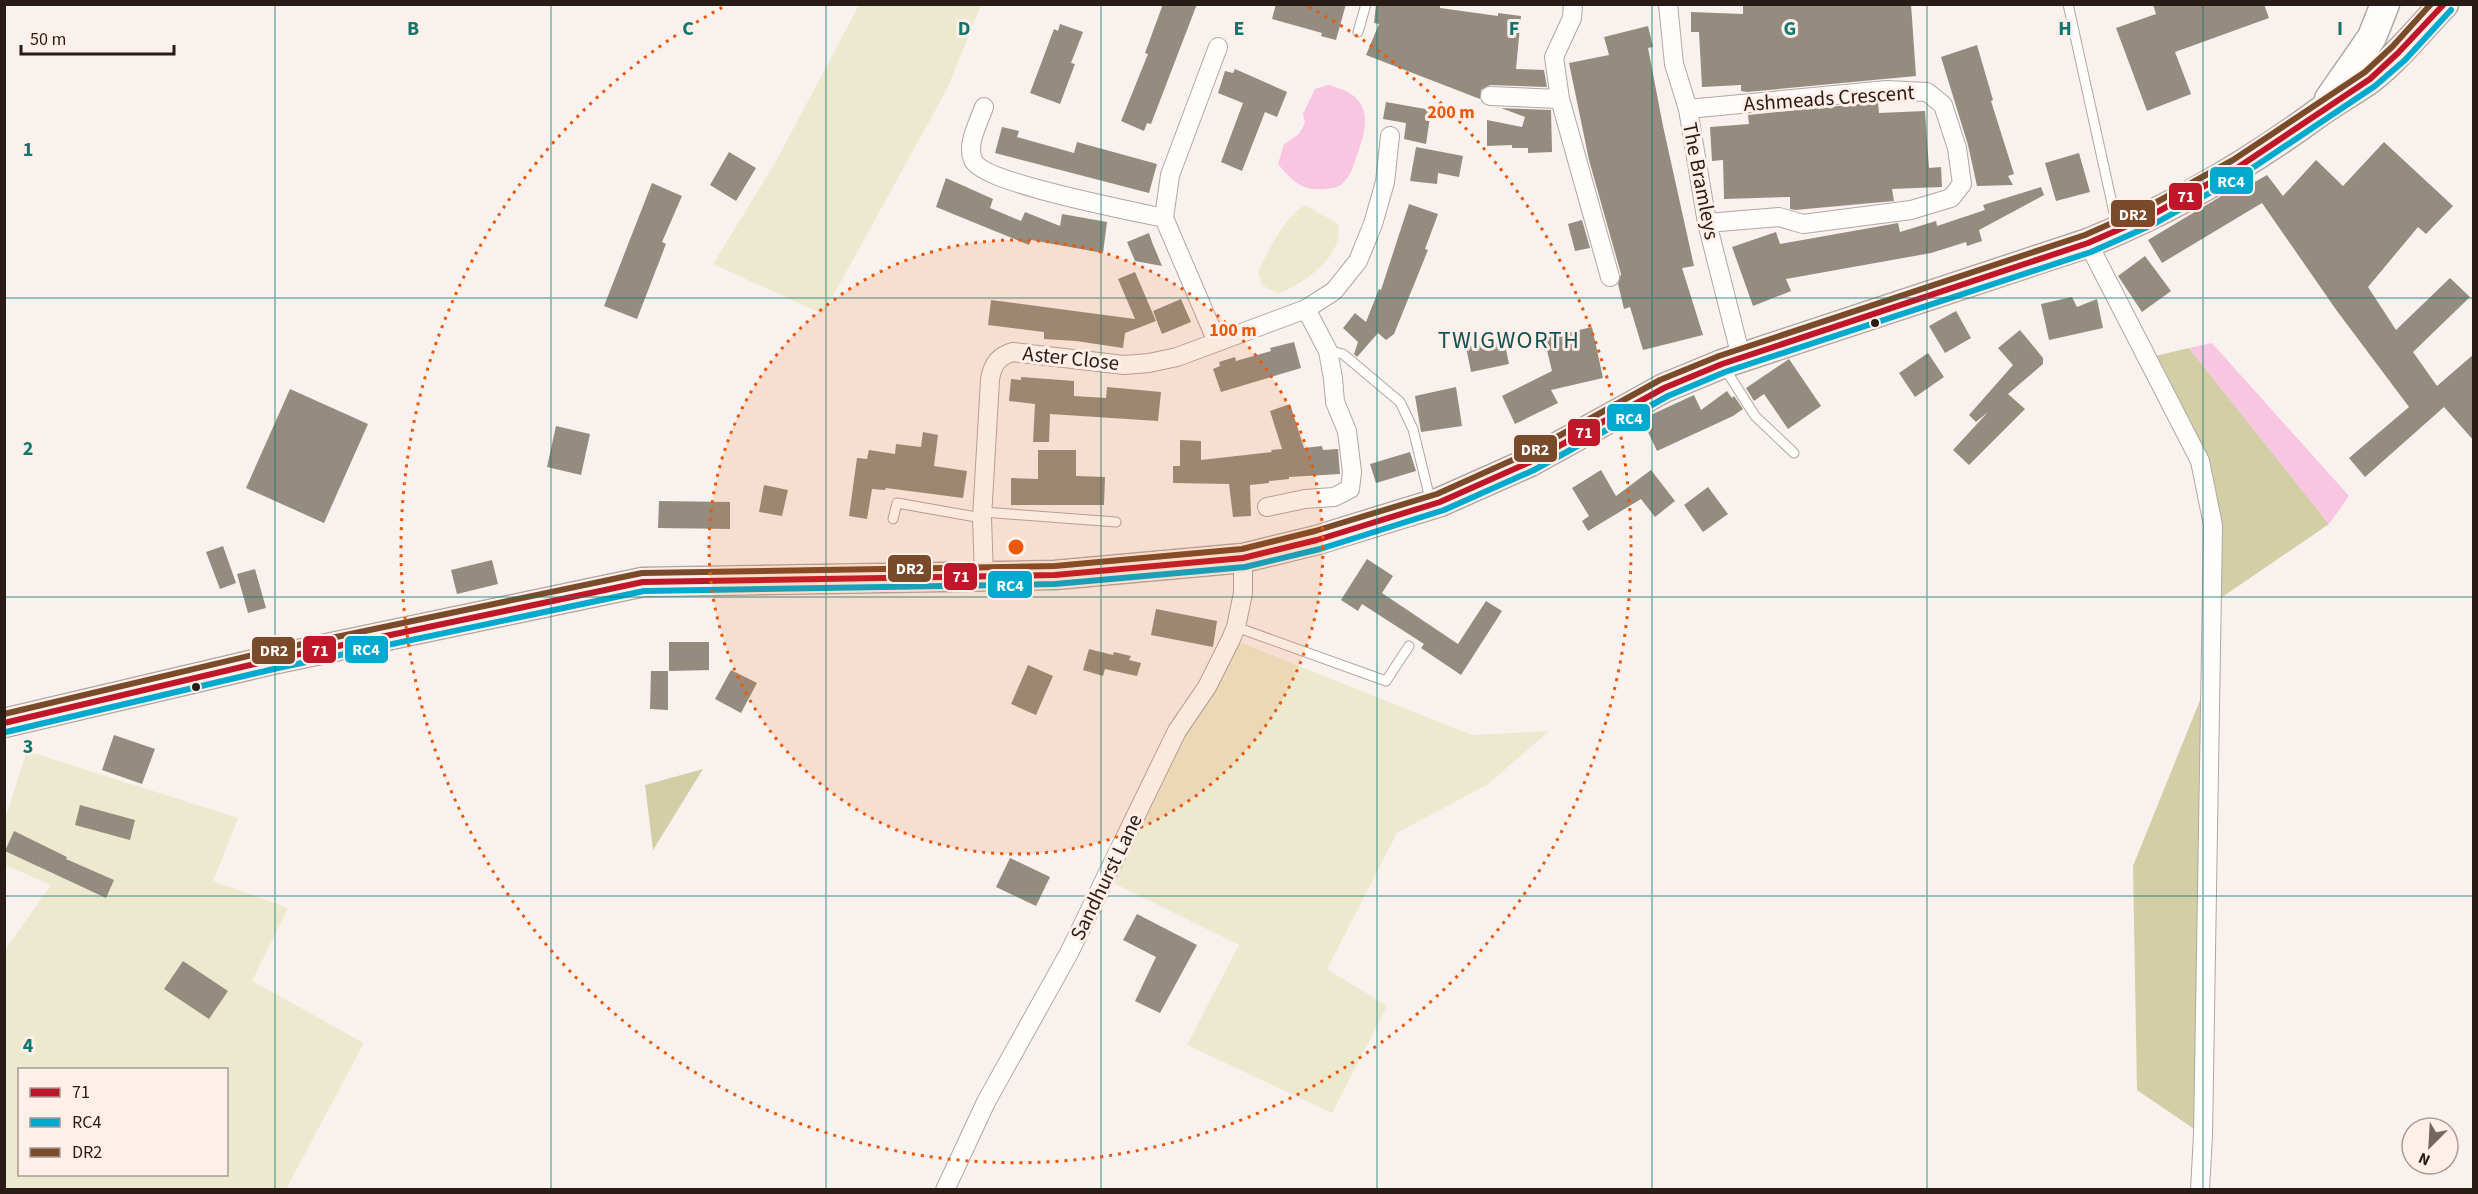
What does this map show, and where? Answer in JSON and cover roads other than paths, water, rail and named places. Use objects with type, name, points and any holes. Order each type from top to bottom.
[{"type":"main road","points":[[2321,111],[2372,37],[2385,4]]},
{"type":"main road","points":[[4,723],[276,658],[643,582],[1055,575],[1243,558],[1317,540],[1431,505],[1530,462],[1664,388],[1732,361],[2088,243],[2178,203],[2229,174],[2299,129],[2321,111],[2372,78],[2444,4]]},
{"type":"street","points":[[1573,4],[1572,18],[1554,57],[1560,99],[1610,277]]},
{"type":"street","name":"The Bramleys","points":[[1668,4],[1674,64],[1688,110],[1732,361]]},
{"type":"street","points":[[1217,342],[1164,218],[1170,175],[1218,47]]},
{"type":"street","name":"Ashmeads Crescent","points":[[1688,110],[1887,90],[1927,92],[1943,105],[1957,148],[1962,183],[1951,198],[1911,210],[1803,224],[1779,218],[1707,224]]},
{"type":"street","points":[[1490,96],[1560,99]]},
{"type":"street","points":[[984,107],[970,152],[974,162],[984,171],[1027,186],[1164,218]]},
{"type":"street","name":"Aster Close","points":[[984,575],[982,515],[990,380],[991,370],[1003,355],[1013,352],[1124,365],[1149,363],[1177,357],[1306,309],[1334,291],[1358,261],[1373,224],[1385,182],[1385,145]]},
{"type":"street","points":[[2088,243],[2200,462],[2213,525],[2203,1135],[2200,1190]]},
{"type":"street","points":[[1267,507],[1305,499],[1334,497],[1350,489],[1352,472],[1347,431],[1335,402],[1327,350],[1306,309]]},
{"type":"street","name":"Sandhurst Lane","points":[[945,1190],[986,1102],[1069,953],[1177,731],[1207,687],[1236,627],[1243,593],[1243,558]]},
{"type":"lane","points":[[1358,32],[1366,4]]},
{"type":"lane","points":[[2068,4],[2115,217],[2120,230]]},
{"type":"lane","points":[[1327,350],[1343,354],[1400,402],[1413,429],[1431,505]]},
{"type":"lane","points":[[1732,361],[1755,416],[1794,453]]},
{"type":"lane","points":[[893,519],[897,503],[982,515],[1116,522]]},
{"type":"lane","points":[[1236,627],[1386,681],[1409,646]]},
{"type":"district","name":"TWIGWORTH","points":[[1509,340]]}]
